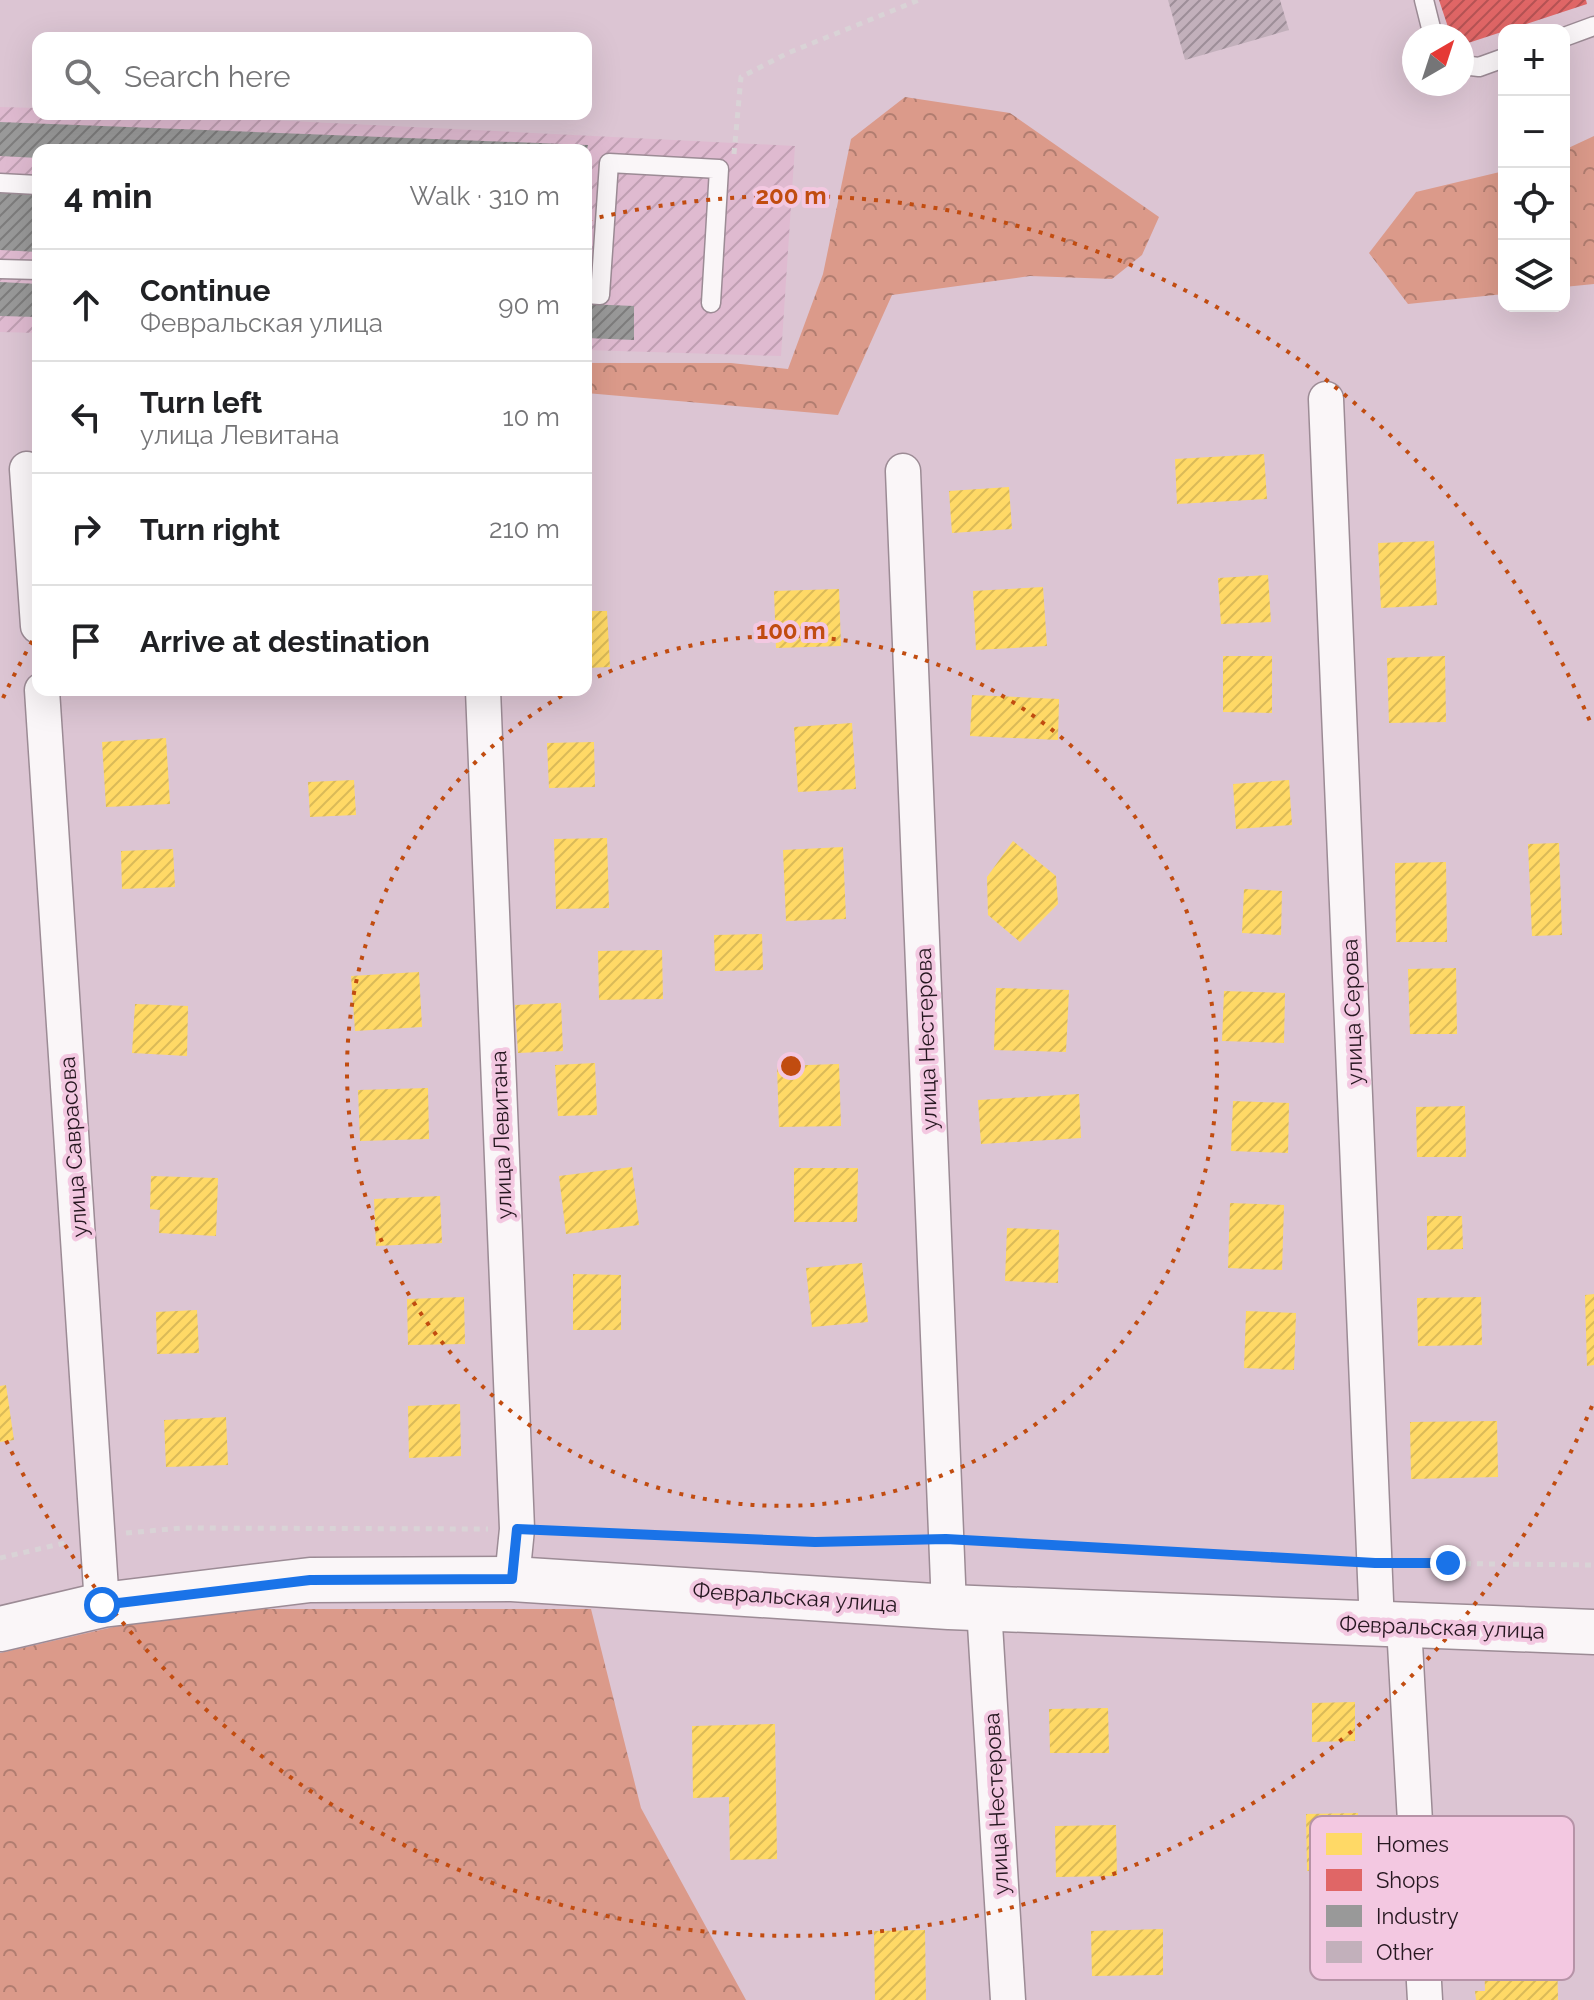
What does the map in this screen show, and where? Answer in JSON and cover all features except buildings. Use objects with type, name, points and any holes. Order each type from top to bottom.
[{"type":"main road","name":"Февральская улица","points":[[0,1629],[102,1605],[310,1580],[512,1579],[967,1607],[1594,1632]]},
{"type":"street","name":"улица Серова","points":[[1326,399],[1375,1563],[1390,1626],[1408,1816]]},
{"type":"street","points":[[27,469],[32,540]]},
{"type":"street","name":"улица Нестерова","points":[[903,471],[946,1539],[967,1607],[1008,2000]]},
{"type":"street","name":"улица Саврасова","points":[[42,696],[102,1605]]},
{"type":"street","name":"улица Левитана","points":[[483,696],[517,1529],[512,1579]]},
{"type":"street","name":"улица Серова","points":[[1423,1980],[1425,2000]]},
{"type":"lane","points":[[1424,0],[1430,24]]},
{"type":"lane","points":[[1570,35],[1594,26]]},
{"type":"lane","points":[[1474,66],[1498,60]]},
{"type":"lane","points":[[592,294],[600,295],[609,163],[719,169],[711,303]]},
{"type":"lane","points":[[0,183],[32,185]]},
{"type":"lane","points":[[592,211],[606,212]]},
{"type":"lane","points":[[0,269],[32,270]]},
{"type":"path","points":[[719,169],[734,159],[741,77],[788,53],[919,0]]},
{"type":"path","points":[[0,1558],[99,1535],[182,1528],[517,1529],[815,1542],[946,1539],[1375,1563],[1594,1565]]},
{"type":"shaded area","points":[[0,107],[32,108],[32,120],[271,120],[795,146],[781,356],[592,350],[592,144],[32,144],[32,333],[0,332]]},
{"type":"green space","points":[[905,97],[1010,113],[1159,217],[1142,255],[1112,279],[1030,276],[892,295],[838,415],[592,394],[592,363],[731,363],[788,369],[823,274],[851,139]]},
{"type":"green space","points":[[1594,136],[1594,284],[1570,286],[1570,168],[1570,147]]},
{"type":"green space","points":[[1498,172],[1498,295],[1408,304],[1369,253],[1416,192]]},
{"type":"green space","points":[[192,1609],[591,1609],[641,1808],[746,2000],[0,2000],[0,1653]]},
{"type":"route","points":[[102,1605],[310,1580],[512,1579],[517,1529],[815,1542],[946,1539],[1375,1563],[1448,1563]]}]
